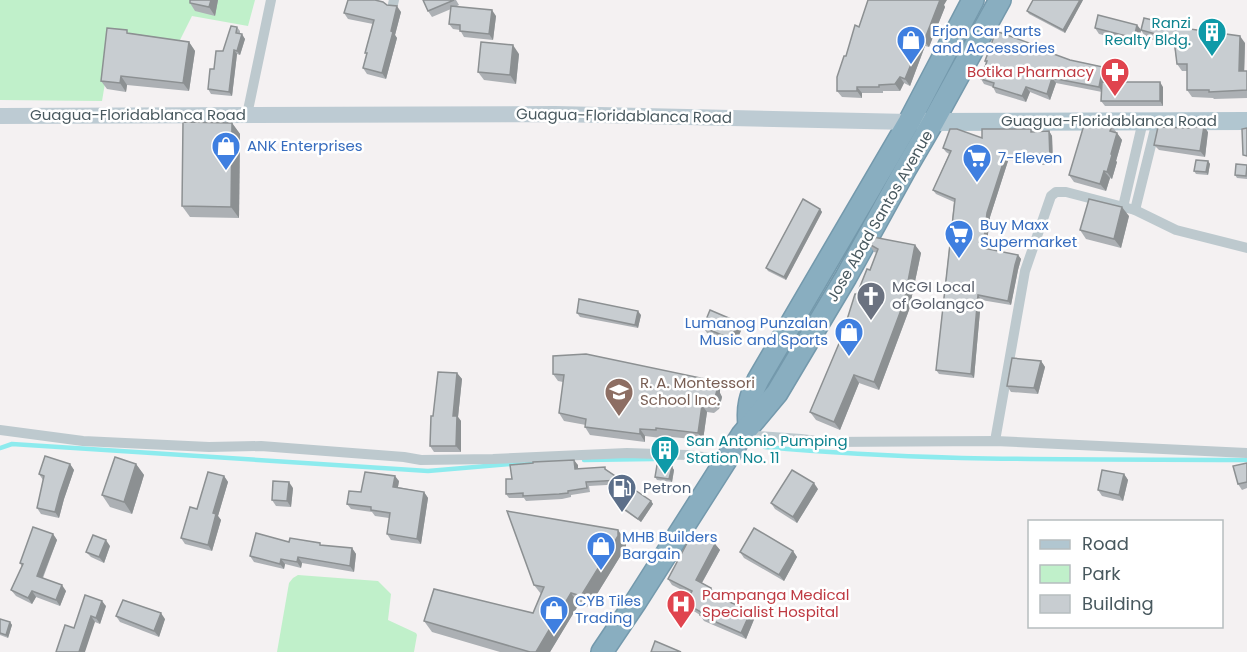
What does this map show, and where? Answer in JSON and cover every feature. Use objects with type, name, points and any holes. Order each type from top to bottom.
[{"type":"highway","name":"Jose Abad Santos Avenue","points":[[745,430],[747,410],[758,380],[909,122],[973,0]]},
{"type":"highway","name":"Jose Abad Santos Avenue","points":[[602,652],[745,430],[777,393],[846,277],[1000,0]]},
{"type":"main road","name":"Guagua-Floridablanca Road","points":[[0,116],[555,114],[909,122],[1247,121]]},
{"type":"street","points":[[248,115],[271,0]]},
{"type":"street","points":[[1123,207],[1150,121]]},
{"type":"street","points":[[1136,210],[1150,121]]},
{"type":"street","points":[[994,441],[1025,271],[1051,196],[1056,192],[1066,192],[1136,210],[1176,230],[1247,248]]},
{"type":"street","points":[[0,430],[83,441],[210,447],[261,446],[421,460],[627,453],[726,459]]},
{"type":"street","points":[[745,430],[825,442],[994,441],[1247,453]]},
{"type":"green space","points":[[0,0],[255,0],[248,26],[192,16],[179,42],[114,30],[102,101],[0,100]]},
{"type":"green space","points":[[298,575],[378,581],[391,594],[388,620],[416,633],[414,652],[277,652],[289,583]]},
{"type":"building","points":[[190,0],[211,0],[209,7],[190,3]]},
{"type":"building","points":[[348,0],[375,0],[397,6],[382,73],[363,68],[374,20],[344,13]]},
{"type":"building","points":[[423,0],[454,0],[428,11]]},
{"type":"building","points":[[868,0],[940,0],[924,41],[921,40],[905,79],[900,77],[895,84],[879,85],[879,87],[857,87],[857,91],[837,91],[837,77],[844,56],[846,56],[855,25],[859,27]]},
{"type":"building","points":[[1033,0],[1080,0],[1063,30],[1027,11]]},
{"type":"building","points":[[451,6],[492,10],[489,34],[460,31],[460,25],[449,24]]},
{"type":"building","points":[[1098,15],[1137,25],[1134,38],[1095,28]]},
{"type":"building","points":[[1144,18],[1169,24],[1168,26],[1240,36],[1239,71],[1247,71],[1247,90],[1209,92],[1209,90],[1187,90],[1187,64],[1177,64],[1174,39],[1141,30]]},
{"type":"building","points":[[231,26],[237,27],[236,33],[242,34],[237,51],[234,50],[229,92],[208,89],[210,69],[214,69],[216,51],[223,51]]},
{"type":"building","points":[[107,28],[189,42],[183,83],[121,76],[120,83],[101,81]]},
{"type":"building","points":[[996,31],[1070,60],[1103,67],[1099,87],[1052,78],[1047,94],[1026,87],[1022,96],[993,87],[994,83],[981,79]]},
{"type":"building","points":[[481,42],[513,45],[510,75],[478,72]]},
{"type":"building","points":[[1102,82],[1160,82],[1160,101],[1101,101]]},
{"type":"building","points":[[183,122],[232,123],[231,207],[182,206]]},
{"type":"building","points":[[1084,125],[1112,126],[1110,131],[1117,133],[1107,172],[1104,171],[1100,184],[1069,175]]},
{"type":"building","points":[[1204,126],[1200,151],[1154,145],[1158,127]]},
{"type":"building","points":[[1247,128],[1247,156],[1243,155],[1242,129]]},
{"type":"building","points":[[950,129],[957,129],[982,138],[982,129],[1049,131],[1050,160],[1035,161],[1034,157],[1005,157],[987,213],[983,248],[1018,255],[1008,301],[978,295],[971,374],[936,370],[955,199],[933,190],[951,151],[943,148]]},
{"type":"building","points":[[1196,160],[1208,161],[1206,172],[1194,171]]},
{"type":"building","points":[[1236,164],[1247,165],[1246,176],[1235,175]]},
{"type":"building","points":[[803,199],[820,209],[784,277],[766,268]]},
{"type":"building","points":[[1089,199],[1122,207],[1114,239],[1080,230]]},
{"type":"building","points":[[873,237],[915,245],[904,302],[874,382],[854,375],[834,422],[810,412],[846,327],[855,294],[857,294],[867,269],[870,270],[878,249],[869,244]]},
{"type":"building","points":[[579,299],[638,311],[635,325],[577,313]]},
{"type":"building","points":[[710,310],[738,322],[731,339],[703,327]]},
{"type":"building","points":[[586,354],[715,381],[714,389],[717,390],[714,402],[709,406],[702,405],[698,433],[656,428],[656,430],[640,429],[640,434],[585,427],[586,419],[559,413],[564,375],[553,374],[553,356]]},
{"type":"building","points":[[1012,358],[1041,361],[1034,388],[1007,386]]},
{"type":"building","points":[[438,372],[457,373],[453,416],[457,416],[456,446],[430,446],[431,416],[433,416]]},
{"type":"building","points":[[45,456],[70,464],[55,512],[37,508],[44,476],[39,474]]},
{"type":"building","points":[[115,457],[136,464],[124,502],[102,495]]},
{"type":"building","points":[[574,460],[575,469],[605,467],[621,480],[586,482],[587,488],[568,491],[568,493],[523,496],[523,493],[506,494],[506,479],[512,479],[510,465]]},
{"type":"building","points":[[1247,463],[1247,482],[1238,484],[1233,466]]},
{"type":"building","name":"San Antonio Pumping Station No. 11","points":[[657,465],[672,467],[669,479],[655,477]]},
{"type":"building","points":[[792,470],[814,483],[793,517],[771,503]]},
{"type":"building","points":[[1102,470],[1124,474],[1119,495],[1098,490]]},
{"type":"building","points":[[208,472],[224,476],[213,513],[216,514],[208,545],[181,538],[190,507],[197,509]]},
{"type":"building","points":[[365,472],[395,476],[393,487],[424,492],[417,539],[387,534],[390,513],[371,510],[371,507],[347,504],[349,491],[361,492]]},
{"type":"building","points":[[273,481],[289,482],[287,501],[272,500]]},
{"type":"building","points":[[632,488],[651,501],[638,519],[620,506]]},
{"type":"building","points":[[507,511],[618,530],[618,536],[581,596],[571,593],[536,652],[424,621],[434,589],[533,613],[544,587],[534,585]]},
{"type":"building","points":[[33,527],[53,534],[37,576],[62,585],[56,600],[32,591],[28,598],[11,590],[23,564],[20,563]]},
{"type":"building","points":[[754,528],[793,551],[779,575],[740,552]]},
{"type":"building","points":[[693,532],[715,544],[696,580],[711,588],[708,593],[751,611],[741,633],[700,615],[701,612],[685,603],[692,591],[668,579]]},
{"type":"building","points":[[256,533],[289,542],[290,538],[320,543],[320,545],[352,548],[350,566],[298,557],[297,562],[281,559],[280,564],[250,556]]},
{"type":"building","points":[[93,535],[106,540],[99,557],[86,552]]},
{"type":"building","points":[[85,595],[102,601],[96,618],[91,616],[79,652],[56,652],[65,625],[74,628]]},
{"type":"building","points":[[123,600],[161,613],[154,631],[116,616]]},
{"type":"building","points":[[0,619],[10,622],[6,635],[0,633]]},
{"type":"building","points":[[655,641],[681,652],[651,652]]},
{"type":"waterway","points":[[0,448],[12,444],[428,471],[534,462]]},
{"type":"waterway","points":[[765,447],[945,457],[1247,460]]},
{"type":"waterway","points":[[584,460],[654,459]]},
{"type":"place","name":"Ranzi Realty Bldg.","points":[[1212,58]]},
{"type":"place","name":"Erjon Car Parts and Accessories","points":[[911,66]]},
{"type":"place","name":"Botika Pharmacy","points":[[1115,98]]},
{"type":"place","name":"ANK Enterprises","points":[[226,172]]},
{"type":"place","name":"7-Eleven","points":[[977,184]]},
{"type":"place","name":"Buy Maxx Supermarket","points":[[959,260]]},
{"type":"place","name":"MCGI Local of Golangco","points":[[871,322]]},
{"type":"place","name":"Lumanog Punzalan Music and Sports","points":[[849,358]]},
{"type":"place","name":"R. A. Montessori School Inc.","points":[[619,418]]},
{"type":"place","name":"San Antonio Pumping Station No. 11","points":[[665,476]]},
{"type":"place","name":"Petron","points":[[622,514]]},
{"type":"place","name":"MHB Builders Bargain","points":[[601,572]]},
{"type":"place","name":"Pampanga Medical Specialist Hospital","points":[[681,630]]},
{"type":"place","name":"CYB Tiles Trading","points":[[554,636]]}]
